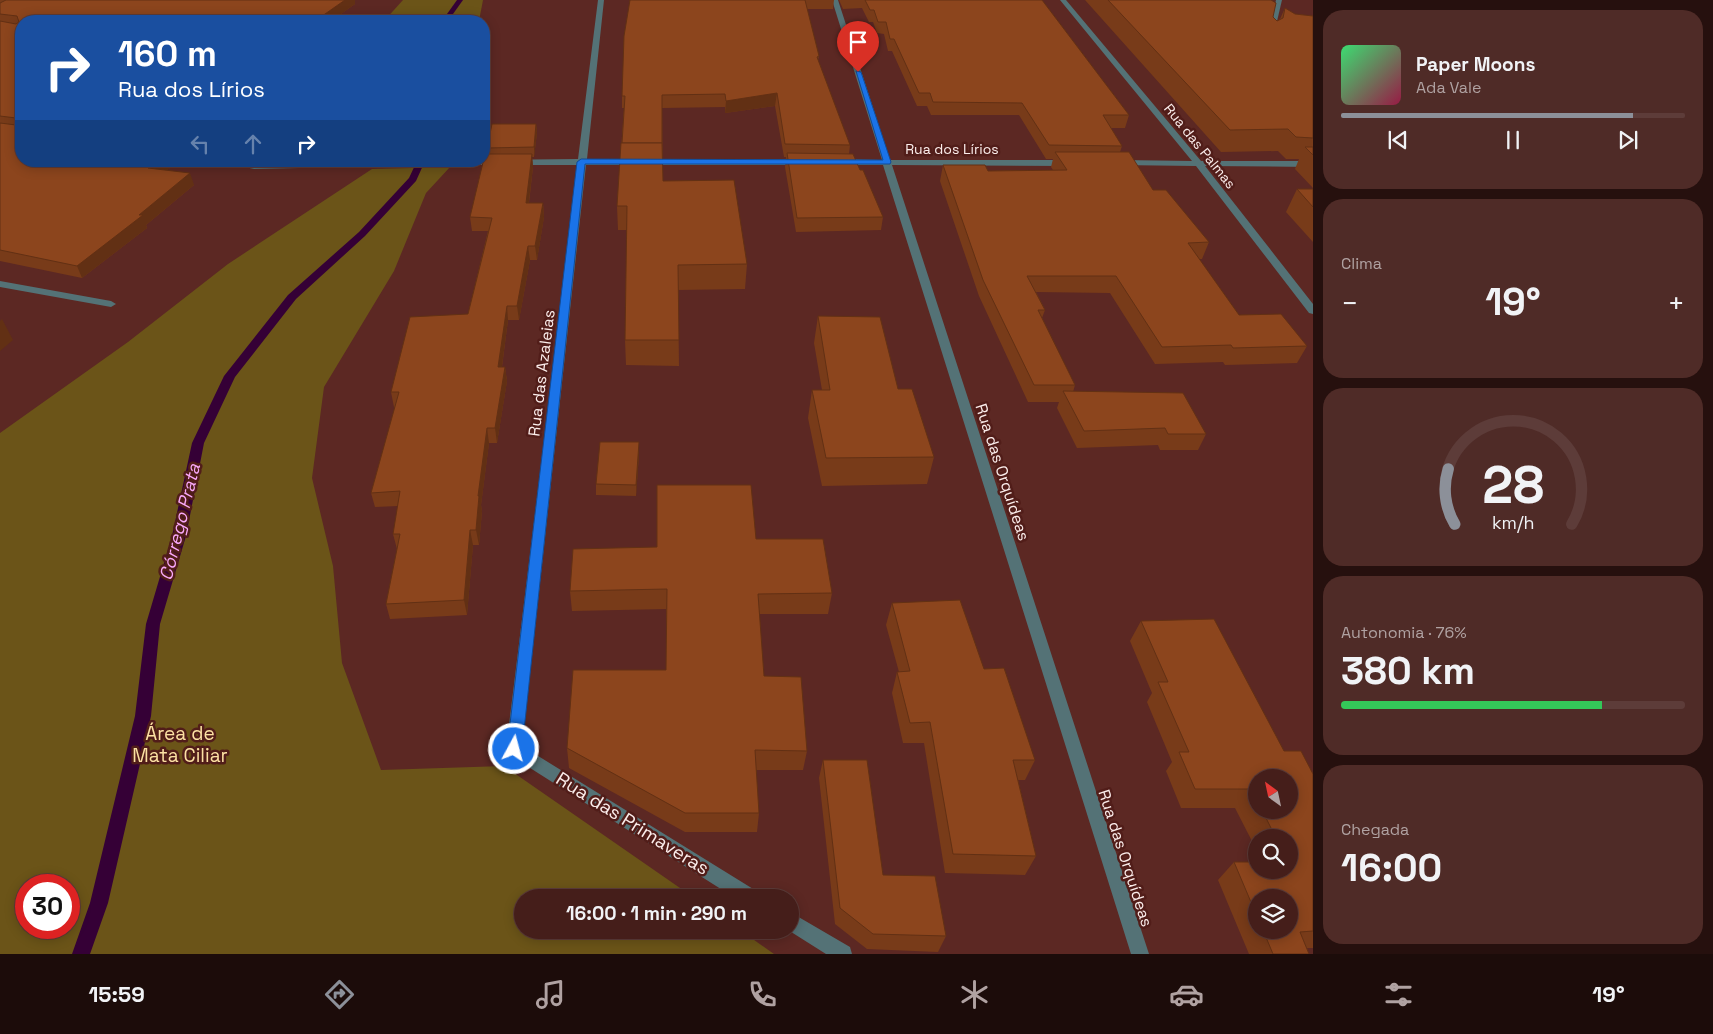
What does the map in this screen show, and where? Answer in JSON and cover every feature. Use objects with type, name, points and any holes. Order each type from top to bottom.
[{"type":"street","name":"Rua das Azaleias","points":[[514,749],[600,0]]},
{"type":"street","name":"Rua das Orquídeas","points":[[835,0],[1140,954]]},
{"type":"street","name":"Rua das Palmas","points":[[1063,0],[1198,164],[1313,311]]},
{"type":"street","points":[[1270,37],[1279,0]]},
{"type":"street","points":[[490,162],[808,162]]},
{"type":"street","name":"Rua dos Lírios","points":[[828,162],[1081,163]]},
{"type":"street","points":[[1110,163],[1313,164]]},
{"type":"street","points":[[0,284],[111,304]]},
{"type":"street","name":"Rua das Primaveras","points":[[514,749],[738,889]]},
{"type":"street","points":[[799,927],[843,954]]},
{"type":"green space","points":[[403,0],[483,0],[480,15],[389,15]]},
{"type":"green space","name":"Área de Mata Ciliar","points":[[450,167],[426,193],[394,271],[324,387],[312,478],[333,566],[342,663],[381,770],[504,766],[681,889],[514,889],[514,939],[753,939],[774,954],[0,954],[0,433],[128,342],[228,264],[372,169]]},
{"type":"building","points":[[6,0],[345,0],[324,15],[15,16],[0,14],[0,3]]},
{"type":"building","points":[[630,0],[805,0],[819,56],[817,57],[850,145],[785,144],[777,93],[726,101],[725,94],[662,95],[662,143],[622,143],[625,96],[622,96],[624,36]]},
{"type":"building","points":[[865,0],[1042,0],[1129,115],[1103,115],[1122,146],[1049,145],[1022,103],[933,102],[930,93],[919,93],[894,39],[890,39],[886,22],[878,22],[874,10],[870,10]]},
{"type":"building","points":[[1108,0],[1271,0],[1276,3],[1273,17],[1277,21],[1283,18],[1285,8],[1295,14],[1313,16],[1313,138],[1296,137],[1288,129],[1230,130]]},
{"type":"building","points":[[0,21],[15,24],[15,118],[0,116]]},
{"type":"building","points":[[0,123],[15,125],[15,167],[150,167],[148,168],[190,173],[139,215],[143,215],[77,266],[0,250]]},
{"type":"building","points":[[492,124],[536,124],[534,147],[490,148]]},
{"type":"building","points":[[621,143],[662,143],[663,181],[734,180],[747,264],[678,265],[679,340],[625,340],[627,206],[617,206]]},
{"type":"building","points":[[1305,147],[1313,147],[1313,155]]},
{"type":"building","points":[[1055,152],[1129,152],[1153,190],[1166,190],[1209,242],[1188,243],[1239,315],[1281,314],[1307,346],[1233,348],[1231,345],[1162,347],[1116,276],[1027,276],[1045,310],[1038,310],[1075,385],[1034,385],[983,280],[943,165],[985,165],[988,171],[1067,170]]},
{"type":"building","points":[[787,153],[853,154],[860,170],[863,170],[883,217],[797,218]]},
{"type":"building","points":[[490,154],[532,154],[526,203],[543,203],[535,246],[528,246],[517,306],[507,306],[498,367],[505,367],[495,428],[487,428],[478,496],[476,530],[470,530],[464,600],[386,604],[400,534],[393,534],[400,491],[371,493],[399,392],[391,392],[410,317],[468,314],[492,218],[470,217],[482,167],[490,167]]},
{"type":"building","points":[[1297,189],[1313,189],[1313,207]]},
{"type":"building","points":[[818,316],[880,317],[898,389],[912,389],[934,457],[826,458],[812,390],[830,390]]},
{"type":"building","points":[[1063,391],[1183,393],[1206,434],[1168,434],[1165,428],[1084,431]]},
{"type":"building","points":[[600,442],[639,442],[636,485],[596,484]]},
{"type":"building","points":[[657,485],[751,485],[756,539],[823,539],[832,593],[758,594],[764,676],[801,677],[807,751],[755,750],[759,813],[685,813],[567,748],[573,670],[666,670],[667,589],[570,591],[573,549],[657,547]]},
{"type":"building","points":[[960,600],[984,669],[1004,668],[1035,760],[1013,760],[1036,856],[953,854],[930,722],[910,723],[897,672],[910,671],[892,603]]},
{"type":"building","points":[[1214,619],[1284,751],[1301,751],[1313,774],[1313,931],[1300,932],[1309,954],[1273,954],[1267,939],[1298,939],[1298,889],[1248,889],[1248,895],[1234,862],[1248,862],[1248,879],[1298,879],[1298,829],[1272,829],[1266,819],[1298,819],[1298,769],[1248,769],[1248,789],[1195,789],[1179,752],[1189,752],[1158,682],[1168,682],[1141,621]]},
{"type":"building","points":[[823,760],[867,760],[883,875],[935,876],[946,936],[873,934],[840,908]]},
{"type":"waterway","name":"Córrego Prata","points":[[449,15],[460,0]]},
{"type":"waterway","name":"Córrego Prata","points":[[81,954],[99,903],[143,716],[153,624],[179,536],[198,443],[230,376],[292,297],[362,234],[413,179],[418,167]]},
{"type":"route","points":[[514,749],[581,162],[888,162],[858,72]]}]
